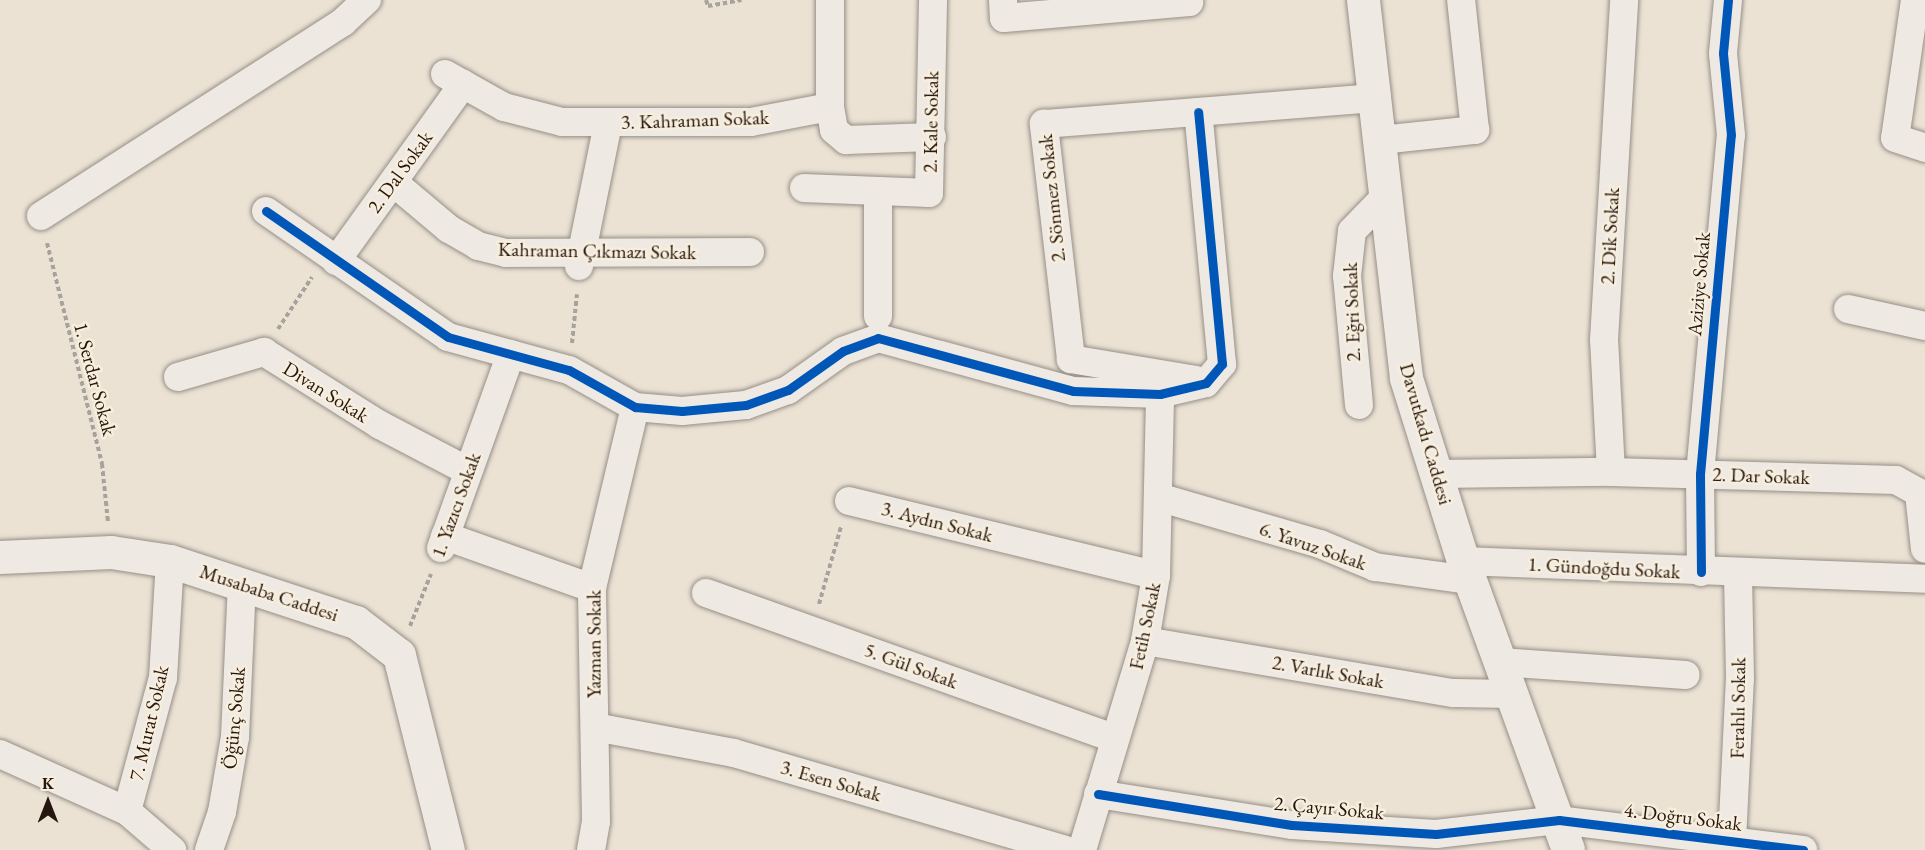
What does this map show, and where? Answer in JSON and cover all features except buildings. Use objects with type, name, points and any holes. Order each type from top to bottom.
[{"type":"main road","name":"Davutkadı Caddesi","points":[[1363,0],[1377,98],[1385,197],[1406,378],[1467,571],[1563,835]]},
{"type":"main road","name":"Musababa Caddesi","points":[[0,558],[111,552],[170,561],[356,622],[399,655]]},
{"type":"main road","points":[[399,655],[447,850]]},
{"type":"street","points":[[41,216],[343,22],[367,0]]},
{"type":"street","points":[[830,0],[830,107],[834,130],[846,140],[932,137]]},
{"type":"street","name":"2. Kale Sokak","points":[[804,188],[929,193],[932,137],[933,0]]},
{"type":"street","points":[[1003,0],[1004,18],[1189,2]]},
{"type":"street","points":[[1381,140],[1475,130],[1461,0]]},
{"type":"street","name":"2. Dik Sokak","points":[[1611,472],[1604,339],[1624,0]]},
{"type":"street","name":"Aziziye Sokak","points":[[1701,572],[1700,474],[1731,135],[1723,53],[1728,0]]},
{"type":"street","points":[[1914,0],[1895,138],[1925,148]]},
{"type":"street","name":"3. Kahraman Sokak","points":[[454,79],[504,107],[562,122],[751,122],[830,107]]},
{"type":"street","name":"2. Dal Sokak","points":[[332,257],[393,182],[454,79]]},
{"type":"street","name":"2. Sönmez Sokak","points":[[1206,383],[1071,359],[1044,124],[1377,98]]},
{"type":"street","points":[[266,211],[448,336],[569,370],[635,407],[682,411],[746,405],[788,390],[843,351],[878,338],[1073,391],[1160,394],[1206,383],[1222,364],[1198,112]]},
{"type":"street","points":[[580,259],[608,123]]},
{"type":"street","name":"Kahraman Çıkmazı Sokak","points":[[393,182],[478,246],[506,253],[580,259],[750,252]]},
{"type":"street","points":[[878,191],[878,316]]},
{"type":"street","name":"2. Eğri Sokak","points":[[1359,405],[1347,276],[1352,231],[1385,197]]},
{"type":"street","points":[[1848,309],[1925,326]]},
{"type":"street","name":"Divan Sokak","points":[[178,377],[264,352],[380,424],[468,471]]},
{"type":"street","name":"1. Yazıcı Sokak","points":[[443,542],[511,354]]},
{"type":"street","name":"Fetih Sokak","points":[[1082,850],[1145,641],[1156,575],[1160,394]]},
{"type":"street","name":"Yazman Sokak","points":[[591,850],[595,727],[592,588],[635,407]]},
{"type":"street","name":"2. Dar Sokak","points":[[1436,474],[1611,472],[1896,480],[1919,493],[1925,549]]},
{"type":"street","name":"6. Yavuz Sokak","points":[[1158,497],[1320,544],[1375,567],[1467,571]]},
{"type":"street","name":"3. Aydın Sokak","points":[[849,501],[1156,575]]},
{"type":"street","points":[[443,542],[592,588]]},
{"type":"street","name":"7. Murat Sokak","points":[[127,811],[163,678],[170,561]]},
{"type":"street","name":"1. Gündoğdu Sokak","points":[[1467,571],[1701,572],[1925,579]]},
{"type":"street","name":"Ferahlı Sokak","points":[[1732,841],[1740,678],[1738,574]]},
{"type":"street","name":"Öğünç Sokak","points":[[209,850],[222,812],[236,737],[242,583]]},
{"type":"street","name":"5. Gül Sokak","points":[[706,592],[1115,739]]},
{"type":"street","name":"2. Varlık Sokak","points":[[1145,641],[1454,693],[1512,694]]},
{"type":"street","points":[[1500,662],[1686,675]]},
{"type":"street","name":"3. Esen Sokak","points":[[595,727],[734,753],[1065,850]]},
{"type":"street","points":[[0,754],[127,811],[172,850]]},
{"type":"street","name":"2. Çayır Sokak","points":[[1098,794],[1292,825],[1436,834],[1563,835]]},
{"type":"street","name":"4. Doğru Sokak","points":[[1563,835],[1732,841],[1767,848],[1803,850]]},
{"type":"path","points":[[706,0],[708,6],[741,0]]},
{"type":"path","points":[[264,352],[332,257]]},
{"type":"path","points":[[569,370],[580,259]]},
{"type":"path","points":[[811,630],[849,501]]},
{"type":"cycle path","points":[[1701,572],[1700,474],[1731,135],[1723,53],[1728,0]]},
{"type":"cycle path","points":[[266,211],[448,337],[569,370],[635,407],[682,411],[746,405],[788,390],[843,351],[878,338],[1073,391],[1160,394],[1206,383],[1222,364],[1198,112]]},
{"type":"cycle path","points":[[1098,794],[1292,825],[1436,834],[1559,820],[1803,850]]}]
